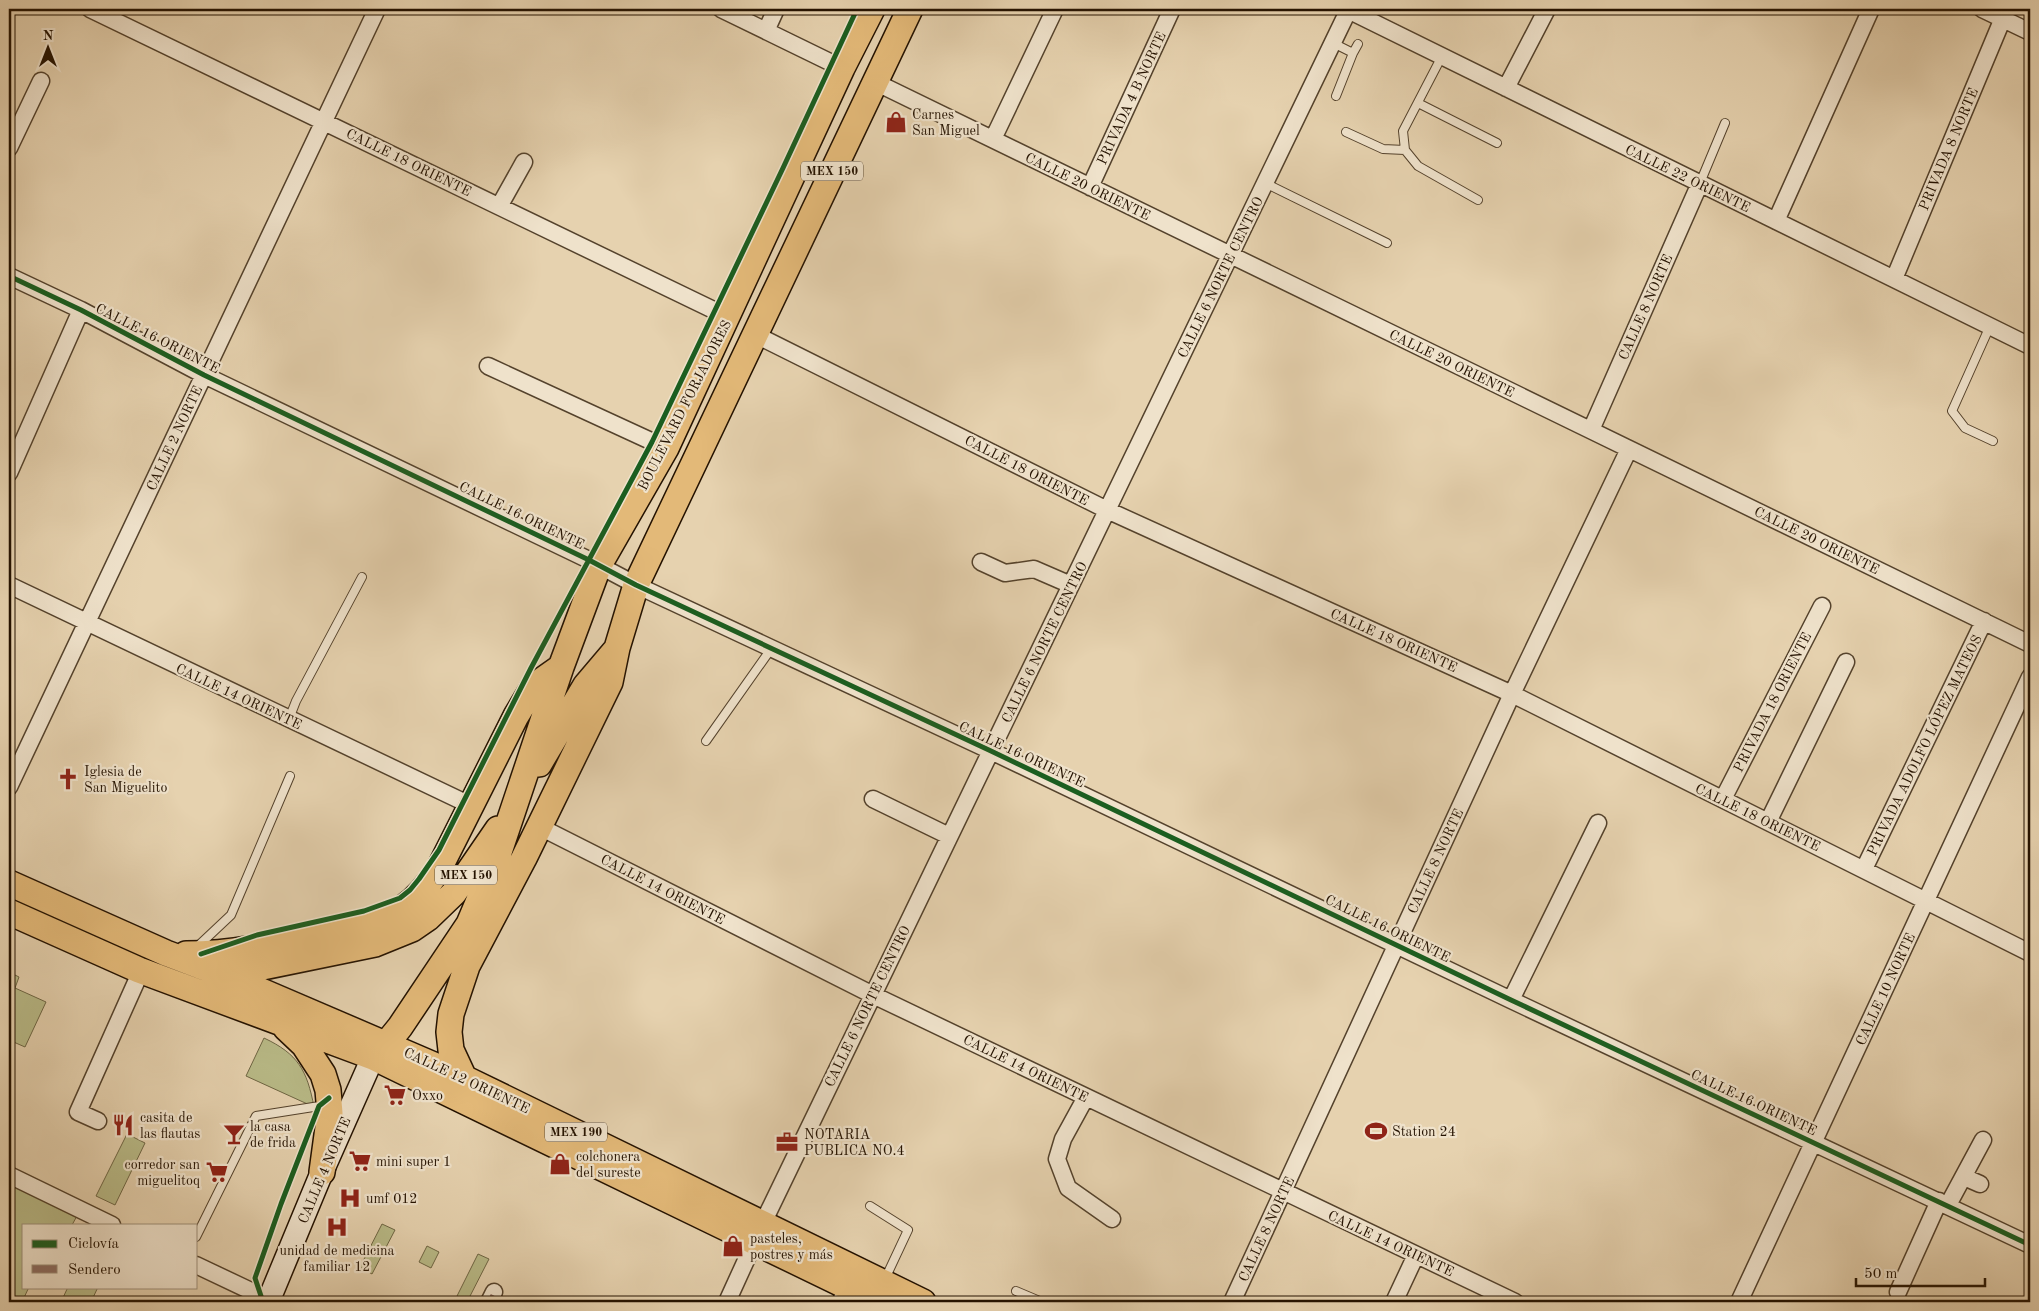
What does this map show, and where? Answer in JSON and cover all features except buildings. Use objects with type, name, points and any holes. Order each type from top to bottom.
[{"type":"main road","name":"BOULEVARD FORJADORES","points":[[380,1050],[400,1027],[469,924],[497,858],[561,667],[600,565],[666,448],[842,68],[872,9]]},
{"type":"main road","name":"MEX 150","points":[[9,912],[140,971],[181,976],[224,975],[375,944],[412,929],[428,918],[454,893],[515,804],[586,685],[616,648],[636,585],[910,9]]},
{"type":"main road","points":[[464,1078],[449,1042],[453,1007],[467,966],[540,827],[610,682],[616,648]]},
{"type":"main road","name":"MEX 150","points":[[9,883],[178,954],[239,952],[362,925],[390,916],[414,900],[432,880],[501,744],[534,686],[561,667]]},
{"type":"main road","name":"CALLE 12 ORIENTE","points":[[178,954],[759,1232],[881,1293],[923,1302]]},
{"type":"main road","name":"CALLE 12 ORIENTE","points":[[140,971],[278,1022],[380,1050],[464,1078],[759,1232],[844,1295],[881,1293]]},
{"type":"main road","points":[[278,1022],[294,1034],[315,1061],[328,1090],[330,1104],[322,1172]]},
{"type":"main road","name":"CALLE 4 NORTE","points":[[270,1302],[322,1172],[380,1050]]},
{"type":"street","name":"CALLE 18 ORIENTE","points":[[90,9],[112,13],[324,120],[728,316]]},
{"type":"street","name":"CALLE 2 NORTE","points":[[9,787],[376,9]]},
{"type":"street","points":[[721,9],[842,68]]},
{"type":"street","points":[[766,31],[776,9]]},
{"type":"street","points":[[993,140],[1055,9]]},
{"type":"street","name":"PRIVADA 4 B NORTE","points":[[1090,187],[1172,9]]},
{"type":"street","name":"CALLE 22 ORIENTE","points":[[1348,9],[2030,346]]},
{"type":"street","name":"CALLE 6 NORTE CENTRO","points":[[727,1302],[1348,9]]},
{"type":"street","points":[[1506,88],[1547,9]]},
{"type":"street","points":[[1776,221],[1871,9]]},
{"type":"street","points":[[1982,9],[2030,32]]},
{"type":"street","name":"PRIVADA 8 NORTE","points":[[1894,279],[2002,18]]},
{"type":"street","points":[[9,148],[41,81]]},
{"type":"street","name":"CALLE 20 ORIENTE","points":[[875,82],[2030,644]]},
{"type":"street","points":[[500,206],[524,162]]},
{"type":"street","name":"CALLE 8 NORTE","points":[[1591,430],[1700,183]]},
{"type":"street","name":"CALLE 16 ORIENTE","points":[[9,276],[81,310],[204,375],[600,565],[636,585],[991,751],[1511,1000],[1812,1143],[1943,1202],[2030,1245]]},
{"type":"street","points":[[9,474],[81,310]]},
{"type":"street","name":"CALLE 18 ORIENTE","points":[[754,334],[1107,510],[1512,694],[1927,901],[2028,948]]},
{"type":"street","points":[[488,366],[666,448]]},
{"type":"street","name":"CALLE 8 NORTE","points":[[1232,1302],[1512,694],[1629,449]]},
{"type":"street","points":[[981,562],[1005,573],[1034,569],[1071,585]]},
{"type":"street","name":"CALLE 14 ORIENTE","points":[[9,585],[470,805]]},
{"type":"street","name":"PRIVADA 18 ORIENTE","points":[[1723,799],[1822,606]]},
{"type":"street","name":"PRIVADA ADOLFO LÓPEZ MATEOS","points":[[1864,869],[1984,621]]},
{"type":"street","points":[[1768,822],[1846,662]]},
{"type":"street","name":"CALLE 10 NORTE","points":[[1740,1302],[1812,1143],[1927,901],[2030,676]]},
{"type":"street","points":[[873,799],[950,836]]},
{"type":"street","points":[[1511,1000],[1598,823]]},
{"type":"street","name":"CALLE 14 ORIENTE","points":[[540,827],[873,995],[1416,1255],[1490,1297],[1515,1302]]},
{"type":"street","points":[[98,1121],[78,1112],[140,971]]},
{"type":"street","points":[[1086,1097],[1064,1139],[1057,1159],[1068,1188],[1112,1219]]},
{"type":"street","points":[[1898,1292],[1943,1202],[1964,1177],[1983,1140]]},
{"type":"street","points":[[9,1175],[110,1224]]},
{"type":"street","points":[[1964,1177],[1980,1184]]},
{"type":"street","points":[[1394,1302],[1416,1255]]},
{"type":"street","points":[[198,1266],[270,1302]]},
{"type":"lane","points":[[1332,43],[1353,54]]},
{"type":"lane","points":[[1336,96],[1358,44]]},
{"type":"lane","points":[[1442,56],[1403,132],[1405,150],[1418,166],[1478,200]]},
{"type":"lane","points":[[1418,103],[1497,143]]},
{"type":"lane","points":[[1700,183],[1724,124]]},
{"type":"lane","points":[[1346,132],[1383,149],[1405,150]]},
{"type":"lane","points":[[1265,183],[1388,243]]},
{"type":"lane","points":[[1990,326],[1952,411],[1965,428],[1993,441]]},
{"type":"lane","points":[[289,719],[296,701],[362,577]]},
{"type":"lane","points":[[706,741],[771,649]]},
{"type":"lane","points":[[178,954],[231,915],[290,776]]},
{"type":"lane","points":[[198,1233],[256,1116],[330,1104]]},
{"type":"lane","points":[[870,1206],[908,1230],[881,1293]]},
{"type":"lane","points":[[1016,1290],[1042,1302]]},
{"type":"green space","points":[[9,972],[19,977],[15,988],[46,1002],[25,1047],[9,1040]]},
{"type":"green space","points":[[264,1038],[285,1050],[299,1065],[308,1083],[314,1107],[246,1076]]},
{"type":"green space","points":[[127,1134],[145,1143],[115,1205],[96,1196]]},
{"type":"green space","points":[[9,1181],[78,1214],[73,1224],[22,1224],[22,1288],[29,1288],[22,1302],[9,1302]]},
{"type":"green space","points":[[382,1224],[395,1230],[372,1274],[360,1267]]},
{"type":"green space","points":[[427,1246],[439,1252],[431,1268],[419,1262]]},
{"type":"green space","points":[[478,1254],[489,1259],[467,1302],[454,1302]]},
{"type":"green space","points":[[68,1288],[98,1288],[91,1302],[61,1302]]},
{"type":"marked path","points":[[489,1302],[494,1292]]},
{"type":"cycle path","points":[[201,954],[257,935],[364,911],[400,898],[419,879],[439,850],[531,668],[652,442],[857,9]]},
{"type":"cycle path","points":[[9,276],[81,310],[204,375],[589,560],[636,585],[991,751],[1511,1000],[2030,1245]]},
{"type":"cycle path","points":[[259,1302],[261,1296],[255,1278],[319,1106],[329,1098]]},
{"type":"place","name":"Carnes San Miguel","points":[[896,122]]},
{"type":"place","name":"Iglesia de San Miguelito","points":[[68,779]]},
{"type":"place","name":"Oxxo","points":[[395,1095]]},
{"type":"place","name":"casita de las flautas","points":[[123,1125]]},
{"type":"place","name":"Station 24","points":[[1376,1131]]},
{"type":"place","name":"la casa de frida","points":[[234,1134]]},
{"type":"place","name":"NOTARIA PUBLICA NO.4","points":[[787,1142]]},
{"type":"place","name":"mini super 1","points":[[360,1161]]},
{"type":"place","name":"colchonera del sureste","points":[[560,1164]]},
{"type":"place","name":"corredor san miguelitoq","points":[[217,1172]]},
{"type":"place","name":"umf 012","points":[[350,1198]]},
{"type":"place","name":"unidad de medicina familiar 12","points":[[337,1227]]},
{"type":"place","name":"pasteles, postres y más","points":[[733,1246]]}]
